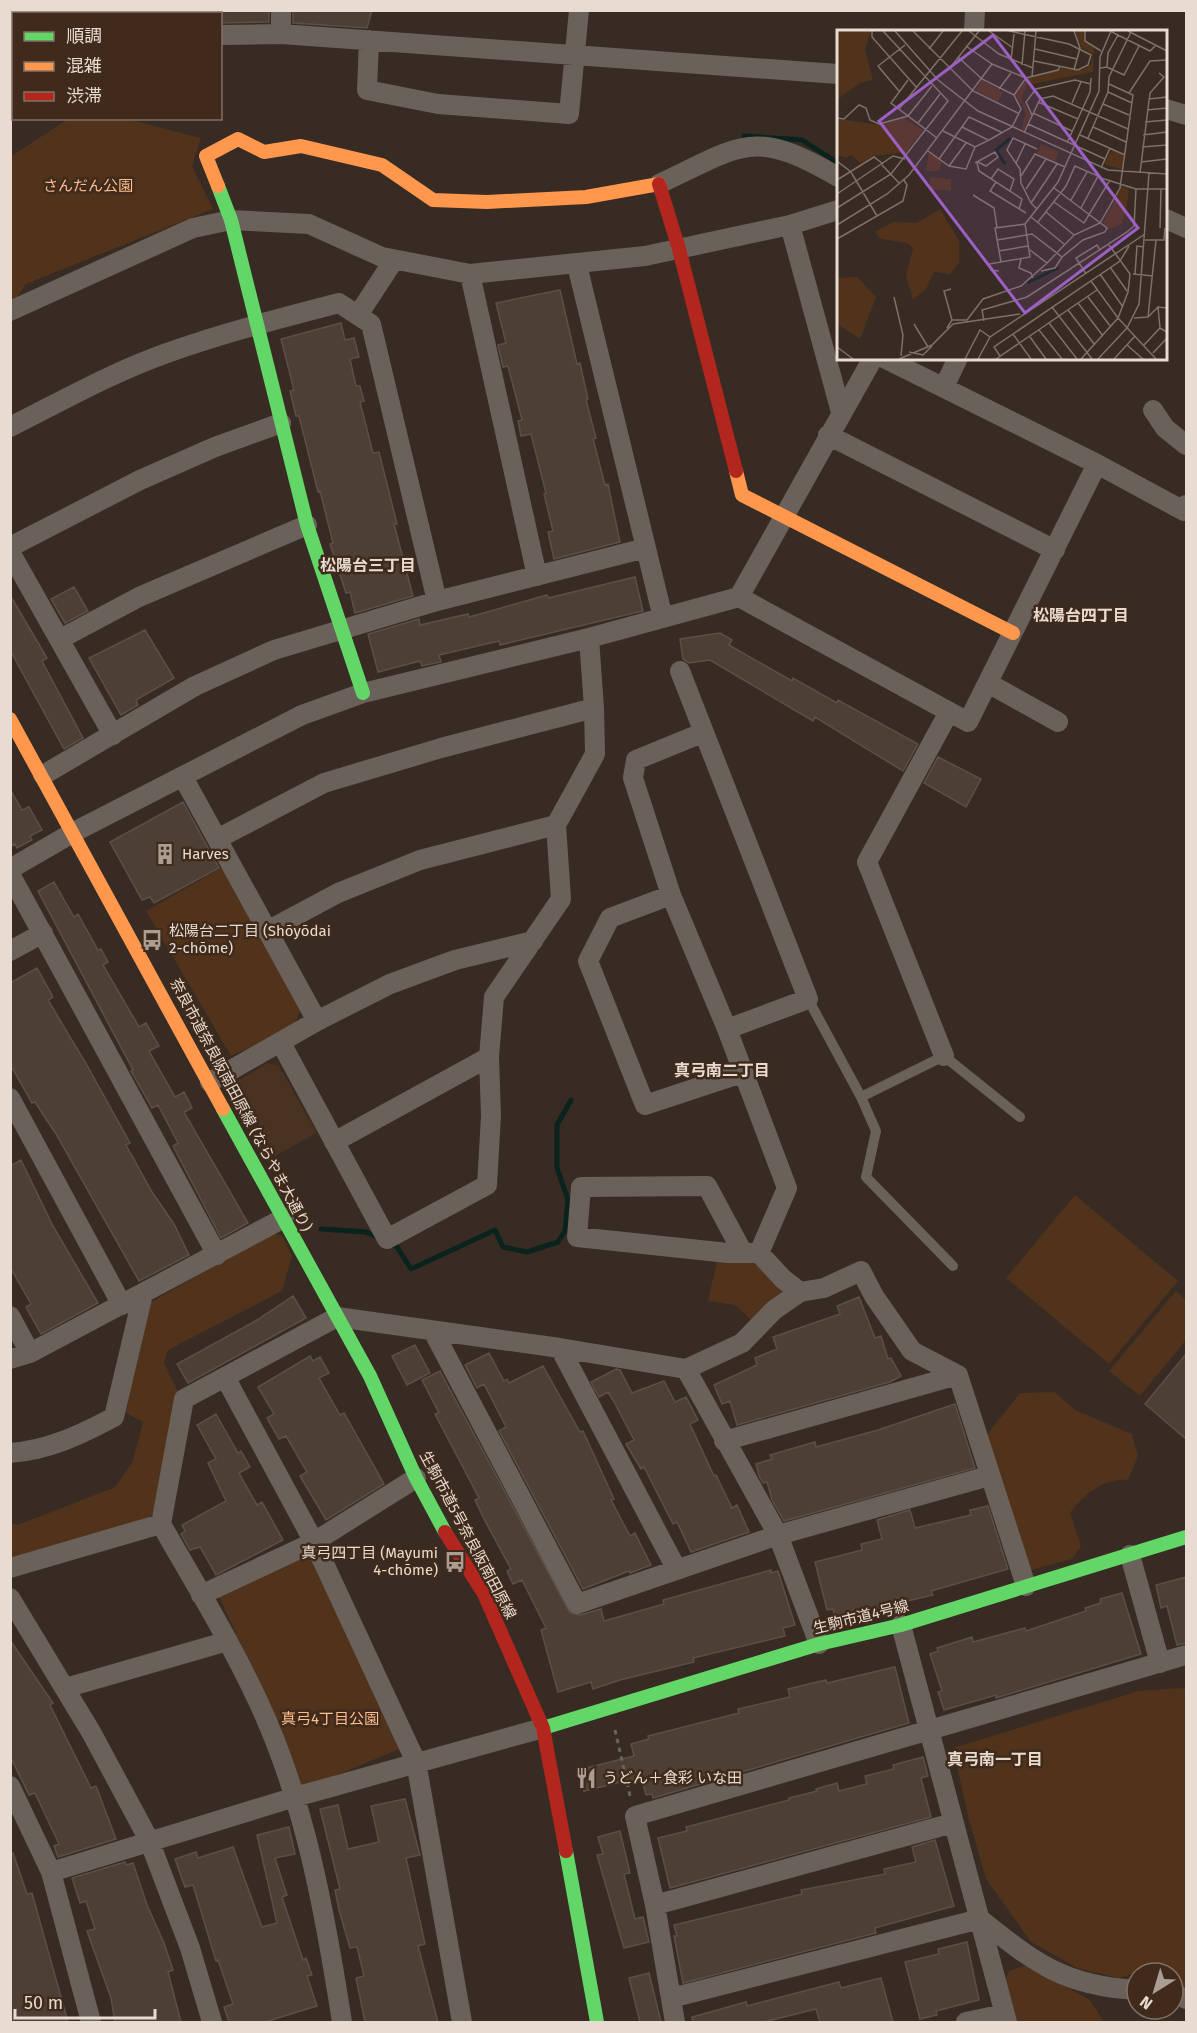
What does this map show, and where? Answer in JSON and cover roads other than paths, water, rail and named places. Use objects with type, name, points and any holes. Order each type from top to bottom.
[{"type":"street","points":[[280,34],[281,10]]},
{"type":"street","points":[[369,40],[367,90],[438,104],[569,114],[579,10]]},
{"type":"street","points":[[974,30],[975,10]]},
{"type":"street","points":[[222,35],[280,34],[837,74]]},
{"type":"street","points":[[1167,109],[1186,115]]},
{"type":"street","points":[[363,693],[307,525],[231,220],[206,156],[238,139],[264,152],[302,146],[382,165],[433,200],[487,202],[586,196],[659,184],[740,147],[761,144],[801,155],[837,176]]},
{"type":"street","points":[[659,184],[679,249],[742,495],[1013,633]]},
{"type":"street","points":[[10,311],[193,228],[231,220],[309,224],[382,257],[470,274],[577,265],[679,249],[790,225],[837,210]]},
{"type":"street","points":[[1167,219],[1186,228]]},
{"type":"street","points":[[790,225],[841,412]]},
{"type":"street","points":[[358,315],[394,260]]},
{"type":"street","points":[[577,265],[663,618]]},
{"type":"street","points":[[470,274],[537,576]]},
{"type":"street","points":[[10,427],[98,382],[156,357],[257,324],[339,303],[371,324],[437,601]]},
{"type":"street","points":[[739,597],[872,360]]},
{"type":"street","points":[[888,360],[1097,464],[1184,511],[1186,506]]},
{"type":"street","points":[[944,387],[957,360]]},
{"type":"street","points":[[1153,410],[1165,428],[1186,445]]},
{"type":"street","points":[[10,547],[140,480],[215,447],[281,423]]},
{"type":"street","points":[[828,435],[1055,550]]},
{"type":"street","points":[[10,869],[74,832],[302,715],[363,693],[589,638],[739,597],[968,722],[1097,464]]},
{"type":"street","points":[[60,639],[139,597],[307,525]]},
{"type":"street","points":[[43,775],[195,686],[274,650],[340,628],[437,601],[646,548]]},
{"type":"street","points":[[10,552],[113,735]]},
{"type":"street","points":[[281,1043],[387,1239],[488,1185],[491,1116],[489,1057],[494,997],[561,899],[555,825],[596,754],[589,638]]},
{"type":"street","points":[[680,671],[702,733],[808,999],[727,1029]]},
{"type":"street","points":[[988,684],[1058,722]]},
{"type":"street","points":[[217,838],[324,783],[441,748],[594,708]]},
{"type":"street","points":[[944,1056],[867,862],[949,712]]},
{"type":"street","name":"奈良市道奈良阪南田原線 (ならやま大通り)","points":[[10,719],[43,775],[320,1287]]},
{"type":"street","points":[[702,733],[636,760],[633,778],[671,896],[727,1029],[787,1188],[751,1253]]},
{"type":"street","points":[[183,777],[317,1021]]},
{"type":"street","points":[[267,931],[338,893],[420,860],[555,825]]},
{"type":"street","points":[[10,874],[217,1255]]},
{"type":"street","points":[[671,896],[610,918],[588,961],[645,1105],[742,1073]]},
{"type":"street","points":[[10,951],[43,933]]},
{"type":"street","points":[[210,1082],[317,1021],[390,984],[455,960],[533,941]]},
{"type":"street","points":[[334,1142],[489,1057]]},
{"type":"street","points":[[10,1098],[122,1305]]},
{"type":"street","points":[[751,1253],[577,1237],[581,1187],[707,1186],[751,1253],[800,1292]]},
{"type":"street","points":[[10,1359],[30,1353],[284,1218]]},
{"type":"street","points":[[342,2022],[325,1917],[295,1797],[258,1700],[228,1641],[161,1524],[184,1399],[337,1317],[560,1348],[686,1369],[742,1343],[774,1310],[800,1292],[824,1288],[861,1271],[874,1296],[912,1352],[958,1375],[1026,1586]]},
{"type":"street","name":"生駒市道5号奈良阪南田原線","points":[[320,1287],[370,1376],[416,1478],[450,1541],[484,1594],[543,1728],[597,2022]]},
{"type":"street","points":[[10,1453],[32,1451],[71,1440],[114,1417],[143,1294]]},
{"type":"street","points":[[10,1316],[30,1353]]},
{"type":"street","points":[[433,1331],[577,1604],[778,1535],[989,1476]]},
{"type":"street","points":[[560,1348],[677,1570]]},
{"type":"street","points":[[686,1369],[778,1535],[819,1644]]},
{"type":"street","points":[[724,1441],[958,1375]]},
{"type":"street","points":[[225,1377],[314,1542],[416,1762],[462,2022]]},
{"type":"street","points":[[201,1595],[314,1542],[416,1478]]},
{"type":"street","points":[[10,1568],[161,1524]]},
{"type":"street","name":"生駒市道4号線","points":[[543,1728],[819,1644],[901,1625],[1186,1537]]},
{"type":"street","points":[[1130,1555],[1160,1664]]},
{"type":"street","points":[[10,1598],[65,1688],[149,1840],[190,1948],[212,2022]]},
{"type":"street","points":[[901,1625],[1005,2018],[966,2022]]},
{"type":"street","points":[[65,1688],[228,1641]]},
{"type":"street","points":[[675,2022],[655,1905],[635,1816],[1186,1655]]},
{"type":"street","points":[[51,1872],[295,1797],[543,1728]]},
{"type":"street","points":[[10,1786],[51,1872],[91,2022]]},
{"type":"street","points":[[655,1905],[953,1823]]},
{"type":"street","points":[[980,1919],[1022,1953],[1065,1977],[1106,1988],[1125,1989]]},
{"type":"street","points":[[671,1998],[980,1919]]},
{"type":"lane","points":[[808,999],[861,1097],[876,1131],[866,1177],[953,1266]]},
{"type":"lane","points":[[861,1097],[944,1056],[1020,1117]]},
{"type":"waterway","points":[[744,136],[802,140],[837,162]]},
{"type":"waterway","points":[[390,1243],[397,1247],[411,1269],[495,1230],[503,1247],[527,1252],[558,1242],[565,1231],[568,1200],[557,1168],[557,1125],[571,1100]]},
{"type":"waterway","points":[[321,1229],[366,1232],[381,1239]]},
{"type":"place","name":"Harves","points":[[165,854]]},
{"type":"place","name":"松陽台二丁目 (Shōyōdai 2-chōme)","points":[[152,940]]},
{"type":"place","name":"真弓四丁目 (Mayumi 4-chōme)","points":[[455,1562]]},
{"type":"place","name":"うどん＋食彩 いな田","points":[[586,1778]]},
{"type":"district","name":"松陽台三丁目","points":[[368,565]]},
{"type":"district","name":"松陽台四丁目","points":[[1081,615]]},
{"type":"district","name":"真弓南二丁目","points":[[722,1070]]},
{"type":"district","name":"真弓南一丁目","points":[[995,1759]]},
{"type":"park label","name":"さんだん公園","points":[[88,186]]},
{"type":"park label","name":"真弓4丁目公園","points":[[330,1719]]}]
